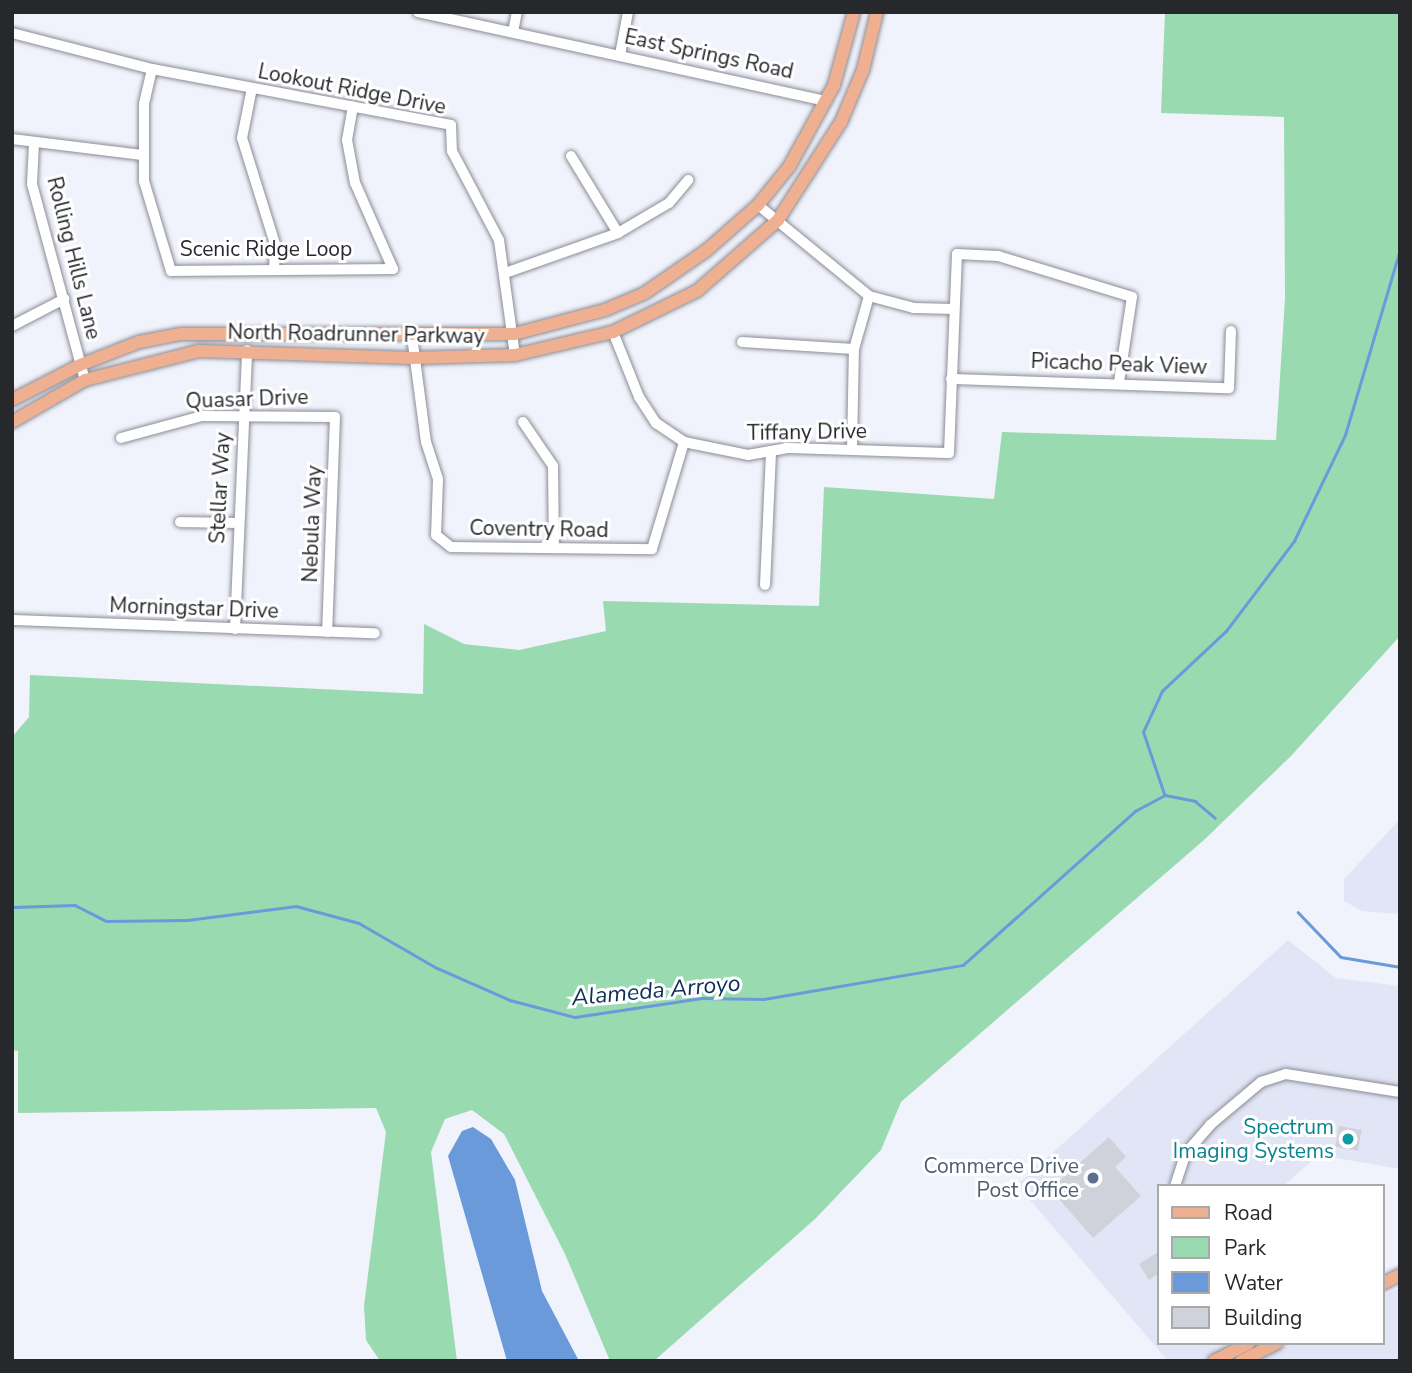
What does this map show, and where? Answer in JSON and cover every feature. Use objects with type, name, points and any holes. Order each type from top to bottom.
[{"type":"main road","name":"North Roadrunner Parkway","points":[[12,400],[80,365],[139,342],[181,334],[514,334],[605,310],[645,293],[707,250],[758,205],[789,167],[826,101],[854,12]]},
{"type":"main road","name":"North Roadrunner Parkway","points":[[12,422],[85,380],[164,358],[247,350],[413,358],[515,355],[613,332],[696,291],[778,220],[841,122],[863,69],[877,12]]},
{"type":"main road","points":[[1384,1283],[1400,1275]]},
{"type":"main road","points":[[1214,1361],[1270,1345]]},
{"type":"street","name":"East Springs Road","points":[[418,12],[826,101]]},
{"type":"street","points":[[513,32],[517,12]]},
{"type":"street","points":[[620,55],[628,12]]},
{"type":"street","name":"Lookout Ridge Drive","points":[[12,33],[152,69],[451,125],[452,151],[499,240],[508,272],[515,355]]},
{"type":"street","name":"Scenic Ridge Loop","points":[[152,69],[142,155],[171,271],[274,267],[393,269],[355,183],[347,140],[353,107]]},
{"type":"street","points":[[252,88],[242,138],[275,244],[274,267]]},
{"type":"street","points":[[12,139],[142,155]]},
{"type":"street","name":"Rolling Hills Lane","points":[[34,143],[32,184],[85,380]]},
{"type":"street","points":[[571,156],[618,233]]},
{"type":"street","points":[[508,272],[618,233],[669,203],[688,180]]},
{"type":"street","points":[[758,205],[869,296],[914,308],[954,309]]},
{"type":"street","points":[[951,379],[957,254],[998,256],[1132,297],[1119,382]]},
{"type":"street","points":[[852,450],[855,349],[869,296]]},
{"type":"street","points":[[12,326],[64,299]]},
{"type":"street","name":"Picacho Peak View","points":[[951,379],[1119,382],[1229,388],[1231,331]]},
{"type":"street","name":"Tiffany Drive","points":[[613,332],[639,397],[656,423],[684,442],[748,455],[771,451],[852,450],[949,453],[951,379]]},
{"type":"street","name":"Coventry Road","points":[[412,336],[426,442],[438,479],[436,535],[451,547],[652,549],[684,442]]},
{"type":"street","points":[[742,342],[855,349]]},
{"type":"street","name":"Stellar Way","points":[[235,629],[237,523],[247,350]]},
{"type":"street","name":"Quasar Drive","points":[[121,438],[202,415],[335,417]]},
{"type":"street","name":"Nebula Way","points":[[327,632],[335,417]]},
{"type":"street","points":[[523,422],[553,466],[554,547]]},
{"type":"street","points":[[765,585],[771,451]]},
{"type":"street","points":[[180,522],[237,523]]},
{"type":"street","name":"Morningstar Drive","points":[[12,620],[375,633]]},
{"type":"street","points":[[1176,1184],[1188,1151],[1261,1082],[1286,1074],[1400,1092]]},
{"type":"shaded area","points":[[1400,819],[1400,914],[1362,911],[1344,901],[1344,879]]},
{"type":"shaded area","points":[[1288,940],[1336,978],[1400,986],[1400,1169],[1319,1155],[1285,1184],[1156,1184],[1156,1345],[1237,1345],[1206,1361],[1168,1361],[1017,1185]]},
{"type":"shaded area","points":[[1400,1288],[1400,1361],[1255,1361],[1286,1345],[1384,1345],[1384,1295]]},
{"type":"green space","points":[[1165,12],[1400,12],[1400,636],[1291,756],[1204,840],[901,1102],[881,1150],[815,1219],[654,1361],[610,1361],[565,1254],[504,1134],[472,1110],[445,1119],[431,1152],[457,1361],[380,1361],[366,1340],[364,1306],[386,1132],[376,1108],[18,1113],[18,1051],[12,1050],[12,737],[29,717],[30,675],[423,694],[424,624],[464,644],[519,650],[606,631],[603,601],[819,606],[824,487],[994,499],[1002,432],[1276,440],[1285,298],[1284,117],[1161,113]]},
{"type":"water","points":[[473,1127],[491,1139],[515,1180],[542,1291],[579,1361],[507,1361],[448,1156],[462,1131]]},
{"type":"building","name":"Spectrum Imaging Systems","points":[[1339,1126],[1362,1130],[1358,1151],[1335,1147]]},
{"type":"building","name":"Commerce Drive Post Office","points":[[1109,1137],[1126,1157],[1115,1167],[1141,1196],[1093,1238],[1050,1189]]},
{"type":"building","points":[[1156,1253],[1156,1275],[1149,1280],[1139,1264]]},
{"type":"waterway","points":[[1164,794],[1143,732],[1162,691],[1226,631],[1294,541],[1345,435],[1400,249]]},
{"type":"waterway","name":"Alameda Arroyo","points":[[12,907],[75,905],[106,921],[187,920],[296,906],[359,923],[437,968],[510,1000],[575,1017],[702,998],[764,999],[963,965],[1135,811],[1165,795],[1195,801],[1215,818]]},
{"type":"waterway","name":"Alameda Arroyo","points":[[1298,912],[1341,957],[1400,967]]},
{"type":"place","name":"Spectrum Imaging Systems","points":[[1348,1139]]},
{"type":"place","name":"Commerce Drive Post Office","points":[[1093,1178]]}]
